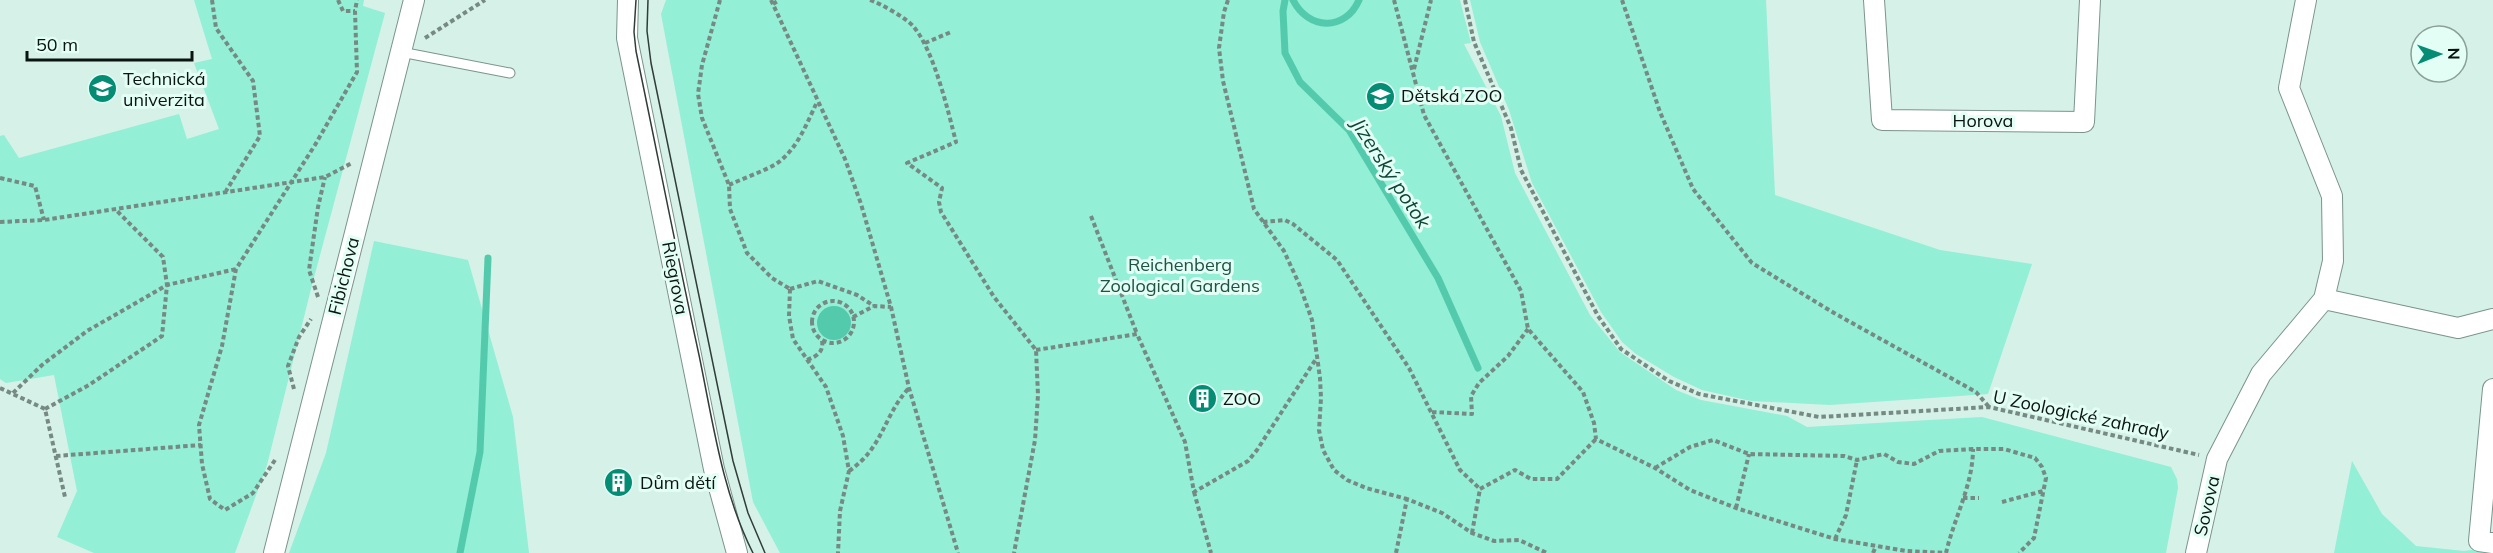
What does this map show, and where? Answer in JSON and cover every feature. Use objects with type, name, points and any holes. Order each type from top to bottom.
[{"type":"street","name":"Fibichova","points":[[274,553],[414,0]]},
{"type":"street","name":"Riegrova","points":[[628,0],[627,38],[714,469],[737,553]]},
{"type":"street","name":"Horova","points":[[1874,0],[1882,120],[2084,122],[2090,0]]},
{"type":"street","points":[[2306,0],[2289,88],[2332,196],[2333,261],[2324,299],[2458,328],[2493,319]]},
{"type":"street","name":"Sovova","points":[[2196,553],[2217,459],[2261,374],[2324,299]]},
{"type":"street","points":[[2493,389],[2479,541],[2493,543]]},
{"type":"lane","points":[[401,52],[510,73]]},
{"type":"path","points":[[212,0],[216,28],[253,81],[260,136],[226,191]]},
{"type":"path","points":[[338,0],[343,11],[355,12]]},
{"type":"path","points":[[278,456],[253,493],[225,510],[210,499],[202,464],[199,425],[222,346],[236,268],[357,72],[355,12],[357,0]]},
{"type":"path","points":[[401,52],[485,0]]},
{"type":"path","points":[[720,0],[702,65],[698,94],[702,118],[729,184],[730,209],[747,253],[772,278],[790,289],[818,281],[857,295],[874,306],[891,307]]},
{"type":"path","points":[[779,0],[772,2],[845,159],[861,204],[891,307],[909,387],[958,553]]},
{"type":"path","points":[[870,0],[877,1],[912,24],[925,43],[956,142],[908,163],[942,188],[939,202],[941,212],[994,297],[1036,350],[1038,395],[1035,440],[1014,553]]},
{"type":"path","points":[[1228,0],[1219,48],[1223,81],[1254,209],[1284,251],[1312,320],[1321,398],[1319,430],[1323,450],[1334,470],[1347,480],[1366,488],[1407,499],[1442,513],[1472,533],[1494,541],[1519,540],[1547,553]]},
{"type":"path","points":[[1394,0],[1424,115],[1521,291],[1528,328],[1583,392],[1594,423],[1596,439]]},
{"type":"path","points":[[1413,72],[1431,0]]},
{"type":"path","name":"U Zoologické zahrady","points":[[1465,0],[1474,42],[1511,128],[1521,170],[1598,316],[1621,349],[1679,385],[1699,394],[1819,417],[1989,407],[2217,459]]},
{"type":"path","points":[[1622,0],[1660,112],[1694,189],[1752,262],[1834,314],[1976,392],[1989,407]]},
{"type":"path","points":[[925,43],[951,32]]},
{"type":"path","points":[[729,184],[777,163],[793,147],[817,102]]},
{"type":"path","points":[[0,222],[44,220],[325,177],[344,165],[375,154]]},
{"type":"path","points":[[320,305],[309,270],[318,207],[325,177]]},
{"type":"path","points":[[0,178],[35,186],[44,220]]},
{"type":"path","points":[[45,409],[90,385],[162,336],[167,285],[163,257],[116,210]]},
{"type":"path","points":[[1092,216],[1137,333],[1185,442],[1194,492],[1211,553]]},
{"type":"path","points":[[1263,222],[1285,220],[1293,224],[1337,260],[1409,368],[1460,470],[1480,489]]},
{"type":"path","points":[[13,393],[42,365],[87,331],[167,285],[236,268]]},
{"type":"path","points":[[790,289],[789,316],[793,339],[826,387],[843,436],[849,471],[840,511],[838,553]]},
{"type":"path","points":[[827,302],[840,303],[849,309],[853,317],[852,330],[847,337],[835,343],[822,340],[814,332],[813,316],[820,306],[827,302]]},
{"type":"path","points":[[853,317],[874,306]]},
{"type":"path","points":[[296,395],[288,366],[298,337],[315,313]]},
{"type":"path","points":[[1432,412],[1472,414],[1471,396],[1475,389],[1508,356],[1528,328]]},
{"type":"path","points":[[1036,350],[1137,333]]},
{"type":"path","points":[[807,360],[818,356],[823,346],[822,340]]},
{"type":"path","points":[[1194,492],[1248,461],[1316,358]]},
{"type":"path","points":[[849,471],[864,461],[875,446],[897,401],[909,387]]},
{"type":"path","points":[[0,388],[45,409]]},
{"type":"path","points":[[45,409],[65,497]]},
{"type":"path","points":[[1596,439],[1655,468],[1690,490],[1736,508],[1835,539],[1906,552],[1946,553],[1952,528],[1971,478],[1973,449]]},
{"type":"path","points":[[1480,489],[1515,470],[1530,479],[1557,479],[1596,439]]},
{"type":"path","points":[[1655,468],[1690,447],[1713,440],[1749,454],[1844,456],[1857,460],[1884,454],[1898,462],[1914,464],[1939,452],[2004,449],[2035,458],[2043,467],[2046,478],[2034,538],[2019,553]]},
{"type":"path","points":[[56,456],[201,445]]},
{"type":"path","points":[[1736,508],[1749,454]]},
{"type":"path","points":[[1835,539],[1846,515],[1857,460]]},
{"type":"path","points":[[1472,533],[1480,489]]},
{"type":"path","points":[[2002,502],[2043,491]]},
{"type":"path","points":[[1963,498],[1979,498]]},
{"type":"path","points":[[1396,553],[1407,499]]},
{"type":"path","points":[[1873,553],[1876,546]]},
{"type":"green space","points":[[194,0],[364,0],[363,6],[385,13],[312,285],[267,465],[235,553],[94,553],[57,537],[77,491],[54,375],[6,383],[0,379],[0,136],[4,135],[19,158],[179,114],[187,139],[219,129],[194,63],[212,59]]},
{"type":"green space","name":"Reichenberg Zoological Gardens","points":[[666,0],[1460,0],[1471,43],[1464,44],[1501,116],[1515,173],[1590,315],[1620,352],[1676,390],[1701,400],[1787,416],[1807,427],[1982,417],[2171,467],[2177,479],[2178,488],[2166,553],[780,553],[753,502],[661,14]]},
{"type":"green space","points":[[1470,0],[1766,0],[1775,195],[1940,250],[2032,264],[1988,394],[1830,405],[1751,401],[1702,390],[1674,377],[1636,354],[1622,342],[1601,312],[1532,183],[1509,110],[1480,42]]},
{"type":"green space","points":[[374,241],[468,260],[513,417],[529,553],[289,553],[326,453]]},
{"type":"green space","points":[[2352,461],[2382,514],[2416,546],[2464,551],[2493,547],[2493,553],[2334,553]]},
{"type":"shaded area","points":[[834,306],[846,311],[851,323],[846,335],[834,340],[822,335],[817,323],[822,311]]},
{"type":"waterway","name":"Jizerský potok","points":[[1285,0],[1283,11],[1285,53],[1300,82],[1349,130],[1438,278],[1478,368]]},
{"type":"waterway","points":[[1293,0],[1308,17],[1317,22],[1326,23],[1345,18],[1359,0]]},
{"type":"waterway","points":[[460,553],[480,452],[488,258]]},
{"type":"tram line","points":[[636,0],[634,32],[636,51],[714,431],[733,506],[753,553]]},
{"type":"tram line","points":[[648,0],[647,31],[651,63],[733,461],[748,513],[765,553]]},
{"type":"place","name":"Technická univerzita","points":[[102,89]]},
{"type":"place","name":"Dětská ZOO","points":[[1380,96]]},
{"type":"place","name":"ZOO","points":[[1202,399]]},
{"type":"place","name":"Dům dětí","points":[[619,483]]}]
